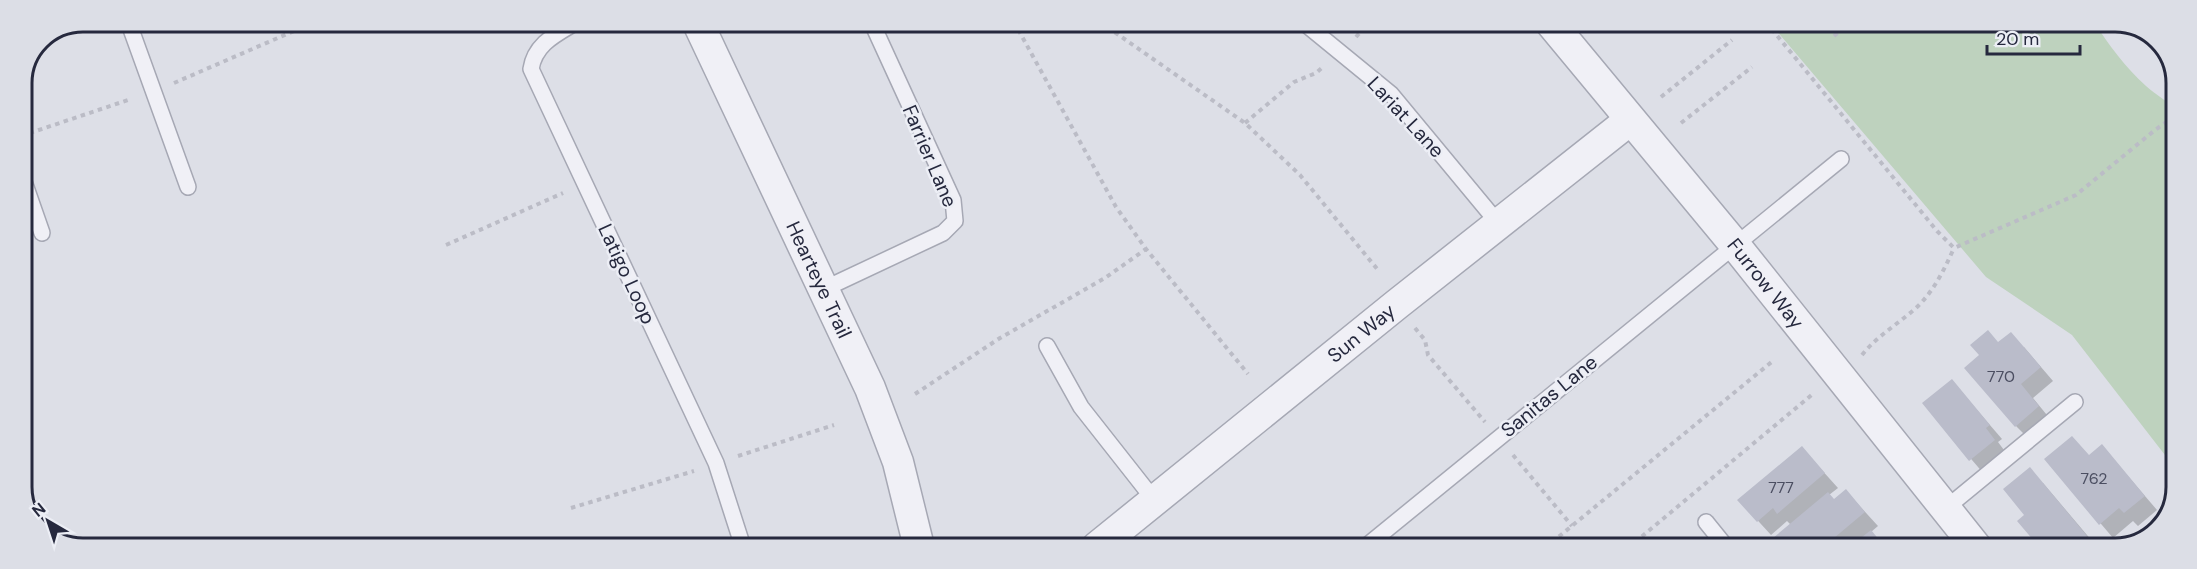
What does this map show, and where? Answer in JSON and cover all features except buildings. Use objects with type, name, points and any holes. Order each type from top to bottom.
[{"type":"street","name":"Hearteye Trail","points":[[702,32],[870,388],[898,462],[917,538]]},
{"type":"street","name":"Furrow Way","points":[[1558,32],[1735,245],[1836,375],[1969,538]]},
{"type":"street","name":"Sun Way","points":[[1108,538],[1498,223],[1630,120]]},
{"type":"lane","points":[[133,32],[188,187]]},
{"type":"lane","name":"Latigo Loop","points":[[560,32],[538,48],[531,69],[716,463],[740,538]]},
{"type":"lane","name":"Farrier Lane","points":[[824,289],[943,233],[955,221],[953,200],[876,32]]},
{"type":"lane","name":"Lariat Lane","points":[[1315,32],[1391,94],[1498,223]]},
{"type":"lane","name":"Sanitas Lane","points":[[1376,538],[1841,159]]},
{"type":"lane","points":[[32,205],[42,234]]},
{"type":"lane","points":[[1047,346],[1081,407],[1155,501]]},
{"type":"lane","points":[[1946,509],[2075,402]]},
{"type":"lane","points":[[1706,522],[1719,538]]},
{"type":"path","points":[[1020,32],[1116,207],[1146,249],[1248,374]]},
{"type":"path","points":[[1114,32],[1245,123],[1300,175],[1378,270]]},
{"type":"path","points":[[1245,123],[1294,82],[1316,73],[1359,32]]},
{"type":"path","points":[[1774,32],[1937,231],[1954,248]]},
{"type":"path","points":[[1834,36],[1839,32]]},
{"type":"path","points":[[1661,97],[1732,40]]},
{"type":"path","points":[[1681,123],[1752,67]]},
{"type":"path","points":[[1640,538],[1917,306],[1941,277],[1954,248],[2076,195],[2165,123]]},
{"type":"path","points":[[446,245],[585,183]]},
{"type":"path","points":[[915,394],[1000,338],[1096,284],[1146,249]]},
{"type":"path","points":[[1557,538],[1774,360]]},
{"type":"green space","points":[[1778,32],[2101,32],[2131,72],[2165,100],[2166,456],[2072,335],[1986,277]]}]
